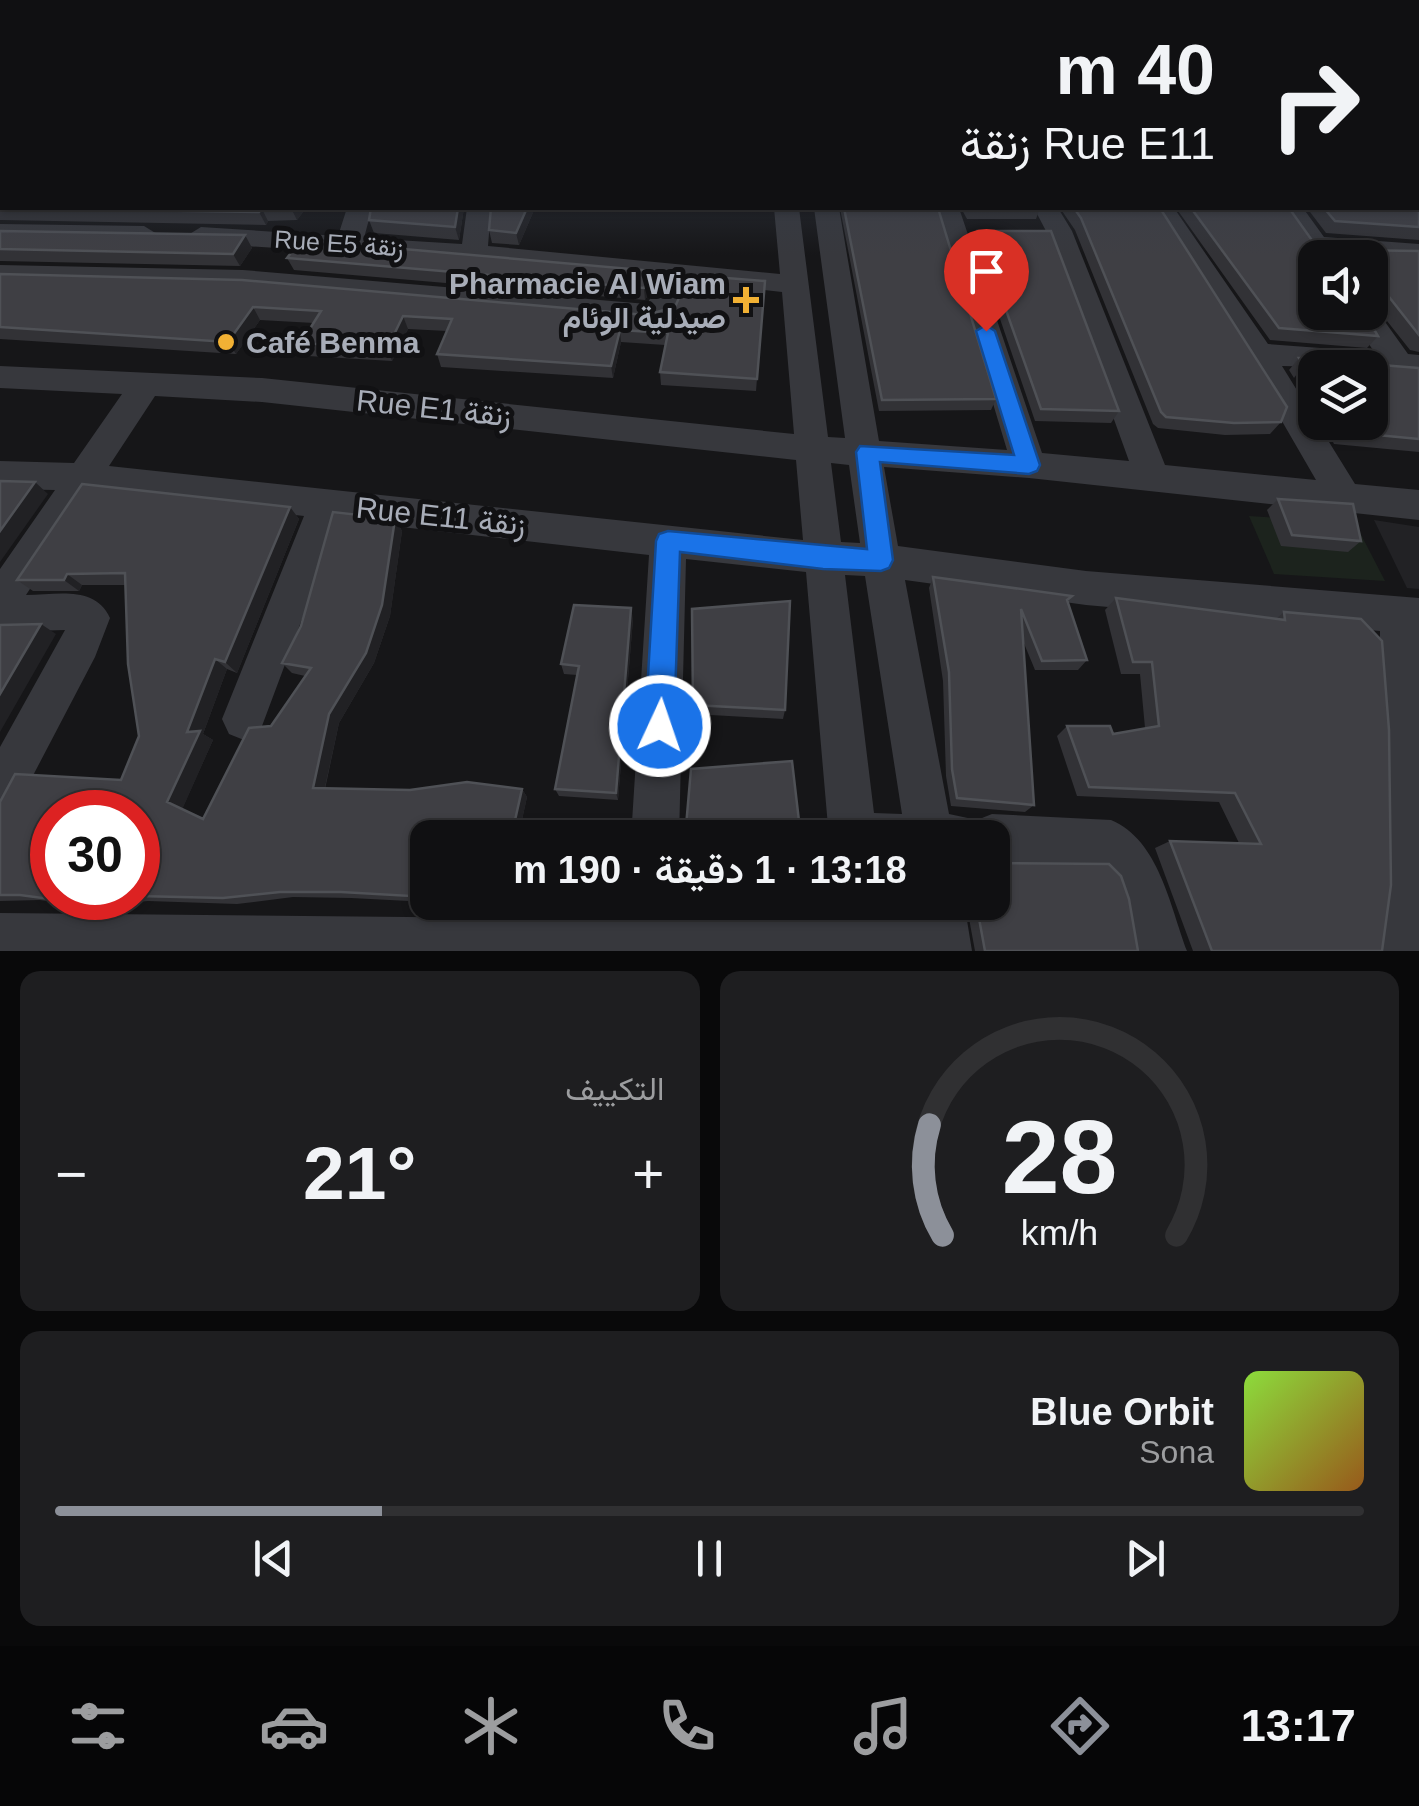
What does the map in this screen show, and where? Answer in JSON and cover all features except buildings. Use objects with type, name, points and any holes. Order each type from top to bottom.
[{"type":"street","points":[[50,232],[68,210]]},
{"type":"street","points":[[242,236],[253,210]]},
{"type":"street","points":[[350,244],[358,210]]},
{"type":"street","points":[[474,253],[479,210]]},
{"type":"street","points":[[787,210],[851,820]]},
{"type":"street","points":[[826,210],[868,452],[881,560],[927,820]]},
{"type":"street","points":[[1163,210],[1259,354],[1345,498]]},
{"type":"street","points":[[1291,210],[1312,240]]},
{"type":"street","points":[[950,219],[988,231]]},
{"type":"street","points":[[950,219],[1029,465]]},
{"type":"street","points":[[1024,231],[1053,219],[1152,476]]},
{"type":"street","name":"Rue E5 زنقة","points":[[4,236],[50,232],[277,238],[796,284]]},
{"type":"street","points":[[243,278],[277,238]]},
{"type":"street","points":[[1388,252],[1419,252]]},
{"type":"street","points":[[534,304],[553,261]]},
{"type":"street","points":[[0,274],[243,278],[656,313],[668,304],[676,274]]},
{"type":"street","points":[[1378,330],[1409,366]]},
{"type":"street","points":[[1259,354],[1409,366]]},
{"type":"street","name":"Rue E1 زنقة","points":[[0,377],[262,390],[814,449],[1152,476],[1419,504]]},
{"type":"street","points":[[0,602],[146,384]]},
{"type":"street","name":"Rue E11 زنقة","points":[[0,474],[83,477],[823,558],[881,560],[1086,588],[1410,615]]},
{"type":"street","points":[[244,719],[327,503]]},
{"type":"street","points":[[655,820],[668,541]]},
{"type":"street","points":[[0,614],[90,614],[80,644],[3,783]]},
{"type":"street","points":[[1404,951],[1410,615]]},
{"type":"street","points":[[1010,839],[1111,844],[1130,866],[1161,951]]},
{"type":"street","points":[[0,939],[651,924],[943,934]]},
{"type":"shaded area","points":[[1249,516],[1355,523],[1385,581],[1274,574]]},
{"type":"shaded area","points":[[1374,520],[1419,527],[1419,589],[1407,588]]},
{"type":"place","name":"Pharmacie Al Wiam صيدلية الوئام","points":[[746,300]]},
{"type":"place","name":"Café Benma","points":[[226,342]]},
{"type":"route","points":[[660,726],[668,541],[823,558],[881,560],[868,452],[1029,465],[986,331]]}]
